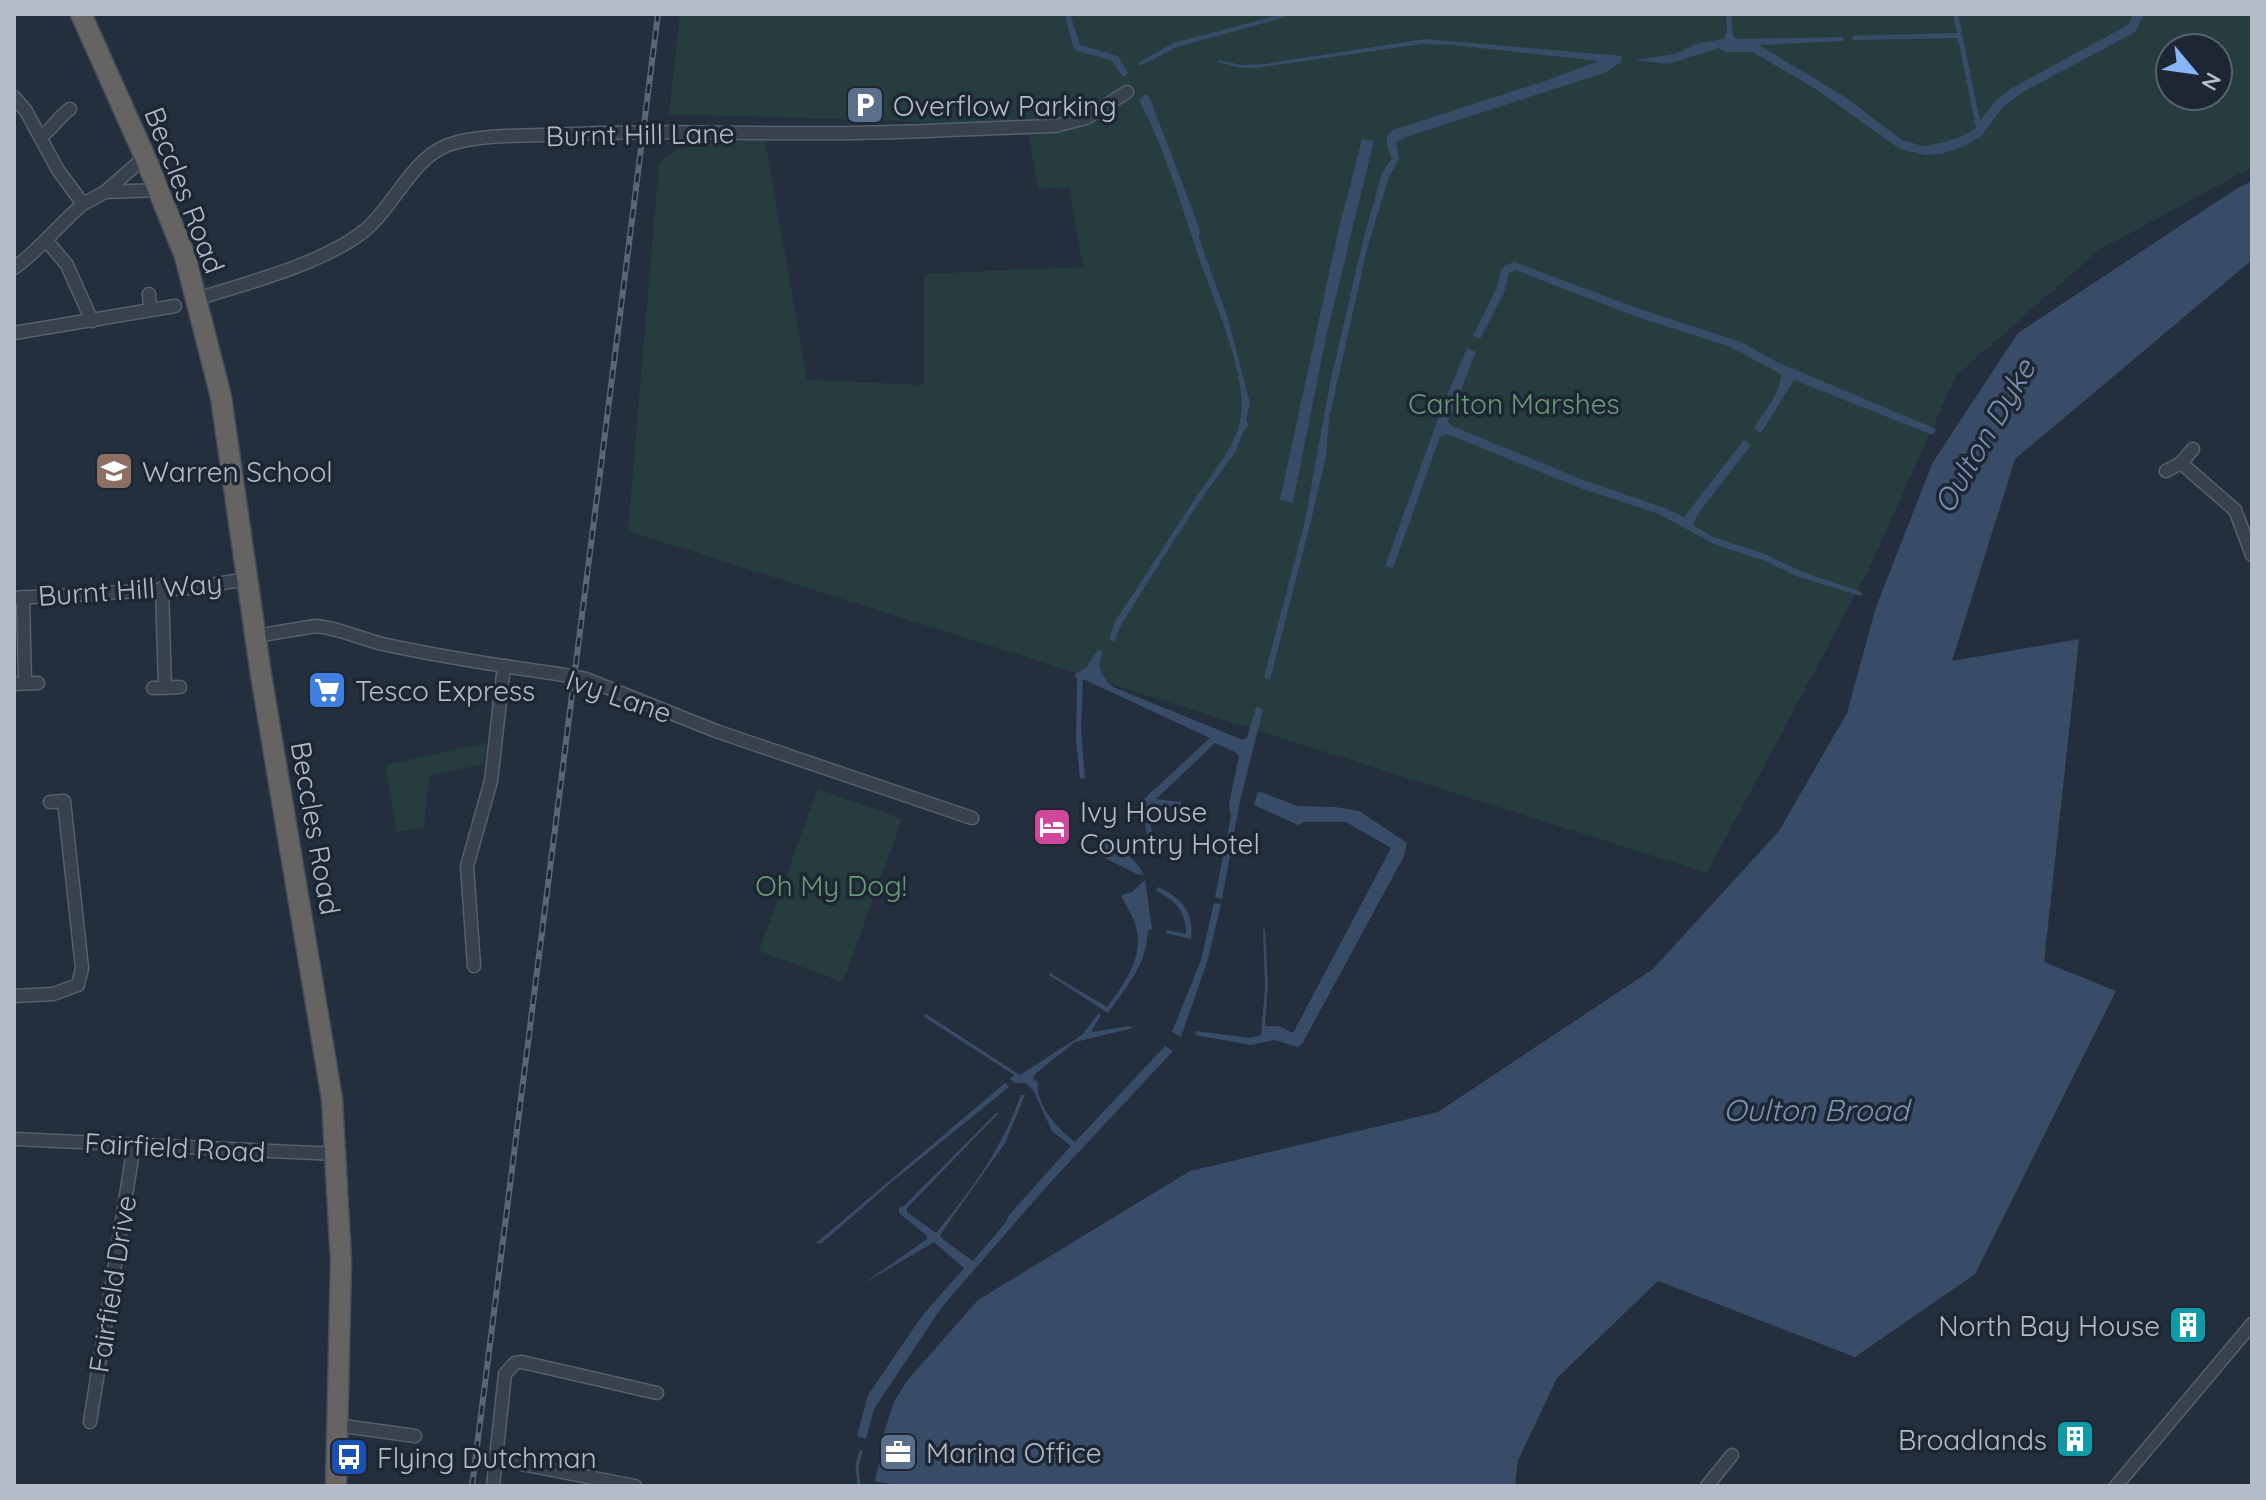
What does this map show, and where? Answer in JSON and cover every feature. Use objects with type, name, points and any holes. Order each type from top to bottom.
[{"type":"highway","name":"Beccles Road","points":[[81,14],[185,256],[221,397],[255,636],[332,1099],[341,1213],[342,1315],[336,1486]]},
{"type":"street","name":"Burnt Hill Lane","points":[[196,299],[260,279],[343,246],[389,206],[422,164],[451,144],[480,139],[644,130],[852,133],[1055,126],[1086,118],[1127,92]]},
{"type":"street","points":[[14,97],[26,111],[58,170],[83,204]]},
{"type":"street","points":[[40,137],[52,129],[60,112]]},
{"type":"street","points":[[14,268],[29,257],[61,222],[83,204],[105,192],[145,157]]},
{"type":"street","points":[[105,192],[159,190]]},
{"type":"street","points":[[46,240],[67,265],[92,321]]},
{"type":"street","points":[[149,294],[150,310]]},
{"type":"street","points":[[14,333],[175,306]]},
{"type":"street","points":[[2166,471],[2181,463],[2193,449]]},
{"type":"street","points":[[2181,463],[2235,510],[2252,555]]},
{"type":"street","name":"Burnt Hill Way","points":[[18,597],[194,588],[246,579]]},
{"type":"street","points":[[162,588],[159,688],[180,687]]},
{"type":"street","points":[[18,597],[26,683]]},
{"type":"street","name":"Ivy Lane","points":[[255,636],[326,627],[373,642],[586,679],[716,731],[972,818]]},
{"type":"street","points":[[474,966],[467,866],[491,781],[504,666]]},
{"type":"street","points":[[14,996],[53,994],[78,985],[82,968],[71,799],[50,802]]},
{"type":"street","name":"Fairfield Road","points":[[14,1139],[337,1154]]},
{"type":"street","name":"Fairfield Drive","points":[[90,1422],[134,1145]]},
{"type":"street","points":[[2116,1486],[2252,1324]]},
{"type":"street","points":[[493,1486],[505,1374],[515,1363],[522,1362],[657,1393]]},
{"type":"street","points":[[336,1425],[415,1436]]},
{"type":"street","points":[[1707,1486],[1732,1455]]},
{"type":"street","points":[[496,1459],[635,1486]]},
{"type":"green space","name":"Carlton Marshes","points":[[680,14],[2252,14],[2252,167],[2099,250],[1956,376],[1867,573],[1707,873],[628,531],[659,163],[687,141],[765,140],[807,380],[924,385],[924,274],[1083,267],[1069,187],[1038,189],[1027,125],[669,114]]},
{"type":"green space","points":[[486,743],[484,764],[429,776],[424,827],[397,832],[385,765]]},
{"type":"green space","name":"Oh My Dog!","points":[[818,789],[902,819],[843,982],[759,951]]},
{"type":"water","points":[[1065,14],[1070,14],[1080,45],[1118,56],[1128,73],[1123,77],[1111,60],[1076,51]]},
{"type":"water","points":[[1283,14],[1296,14],[1177,47],[1140,66],[1138,63],[1173,43]]},
{"type":"water","points":[[1726,14],[1731,14],[1736,39],[1843,37],[1844,41],[1759,45],[1845,97],[1902,140],[1923,146],[1963,136],[1976,128],[1958,38],[1853,40],[1852,36],[1957,33],[1953,14],[1958,14],[1980,121],[1996,100],[2010,89],[2128,25],[2133,14],[2144,14],[2135,32],[2023,92],[2003,107],[1981,136],[1965,146],[1941,154],[1925,155],[1900,149],[1817,90],[1753,52],[1725,52],[1719,48],[1668,64],[1634,60],[1675,54],[1699,43],[1724,39]]},
{"type":"water","points":[[1425,39],[1622,56],[1621,62],[1607,72],[1396,142],[1399,159],[1389,177],[1367,249],[1329,419],[1326,456],[1310,525],[1270,679],[1264,678],[1305,521],[1330,383],[1363,241],[1382,173],[1392,158],[1387,136],[1393,130],[1599,61],[1421,44],[1257,68],[1240,68],[1218,62],[1264,64]]},
{"type":"water","points":[[1148,95],[1151,101],[1200,230],[1199,238],[1227,316],[1250,403],[1246,421],[1249,425],[1235,453],[1188,518],[1121,625],[1114,642],[1109,640],[1115,621],[1224,458],[1235,437],[1242,408],[1241,389],[1231,348],[1167,163],[1139,100]]},
{"type":"water","points":[[1362,139],[1374,141],[1326,337],[1293,503],[1280,500],[1337,236]]},
{"type":"water","name":"Oulton Broad","points":[[2252,181],[2252,260],[2015,459],[1952,661],[2079,639],[2044,962],[2116,991],[1975,1274],[1855,1357],[1658,1281],[1557,1378],[1518,1460],[1515,1486],[903,1486],[875,1481],[880,1459],[913,1465],[916,1451],[881,1442],[894,1402],[906,1382],[978,1300],[1190,1171],[1438,1112],[1653,969],[1779,831],[1847,713],[1876,607],[1933,462],[2018,333]]},
{"type":"water","points":[[1515,262],[1640,309],[1741,342],[1777,362],[1936,429],[1933,435],[1794,380],[1761,433],[1754,428],[1775,395],[1781,374],[1728,346],[1637,317],[1515,270],[1509,273],[1504,293],[1480,339],[1473,336],[1496,289],[1501,270]]},
{"type":"water","points":[[1467,348],[1476,352],[1448,421],[1450,425],[1583,480],[1684,517],[1744,440],[1751,445],[1697,515],[1693,525],[1713,537],[1862,592],[1861,596],[1796,576],[1765,561],[1714,544],[1659,514],[1580,488],[1447,434],[1440,437],[1393,568],[1385,566]]},
{"type":"water","points":[[1098,650],[1103,652],[1101,671],[1113,687],[1243,740],[1247,738],[1256,707],[1263,709],[1240,801],[1222,899],[1215,897],[1239,756],[1215,743],[1156,799],[1181,802],[1181,807],[1148,805],[1152,838],[1147,849],[1144,799],[1210,738],[1083,679],[1081,729],[1085,779],[1080,778],[1075,674],[1086,668]]},
{"type":"water","points":[[1258,791],[1298,806],[1359,811],[1407,843],[1403,858],[1302,1044],[1297,1047],[1274,1040],[1251,1045],[1195,1035],[1196,1031],[1250,1038],[1261,1035],[1265,988],[1263,929],[1268,984],[1265,1026],[1279,1026],[1293,1033],[1391,848],[1346,822],[1304,822],[1298,825],[1254,805]]},
{"type":"water","points":[[1105,843],[1128,855],[1144,875],[1099,855]]},
{"type":"water","points":[[1145,880],[1152,929],[1148,930],[1144,954],[1135,974],[1108,1013],[1049,975],[1107,1007],[1130,972],[1137,952],[1136,926],[1121,895],[1132,892]]},
{"type":"water","points":[[1158,887],[1185,907],[1191,939],[1166,933],[1166,930],[1186,934],[1186,926],[1178,908],[1169,898],[1156,891]]},
{"type":"water","points":[[1214,903],[1221,904],[1208,959],[1181,1037],[1172,1032],[1201,960]]},
{"type":"water","points":[[926,1014],[1020,1075],[1082,1035],[1098,1014],[1101,1015],[1093,1032],[1133,1028],[1075,1042],[1034,1075],[1044,1108],[1075,1142],[1165,1046],[1173,1051],[1046,1187],[941,1308],[874,1409],[866,1439],[857,1436],[868,1395],[922,1316],[964,1268],[934,1242],[863,1284],[927,1239],[899,1213],[899,1208],[999,1113],[907,1208],[907,1212],[936,1233],[985,1168],[1021,1095],[1025,1095],[1005,1143],[940,1235],[973,1261],[1009,1215],[1071,1146],[1052,1131],[1033,1090],[1026,1083],[1015,1083],[1010,1079],[1014,1075],[923,1016]]},
{"type":"water","points":[[1005,1083],[1009,1087],[822,1243],[816,1243]]},
{"type":"waterway","points":[[859,1486],[857,1466],[861,1451]]},
{"type":"railway","points":[[472,1486],[658,14]]},
{"type":"place","name":"Overflow Parking","points":[[865,105]]},
{"type":"place","name":"Warren School","points":[[114,471]]},
{"type":"place","name":"Tesco Express","points":[[327,690]]},
{"type":"place","name":"Ivy House Country Hotel","points":[[1052,827]]},
{"type":"place","name":"North Bay House","points":[[2188,1325]]},
{"type":"place","name":"Broadlands","points":[[2075,1439]]},
{"type":"place","name":"Marina Office","points":[[898,1452]]},
{"type":"place","name":"Flying Dutchman","points":[[349,1457]]},
{"type":"water label","name":"Oulton Dyke","points":[[1984,436]]}]
